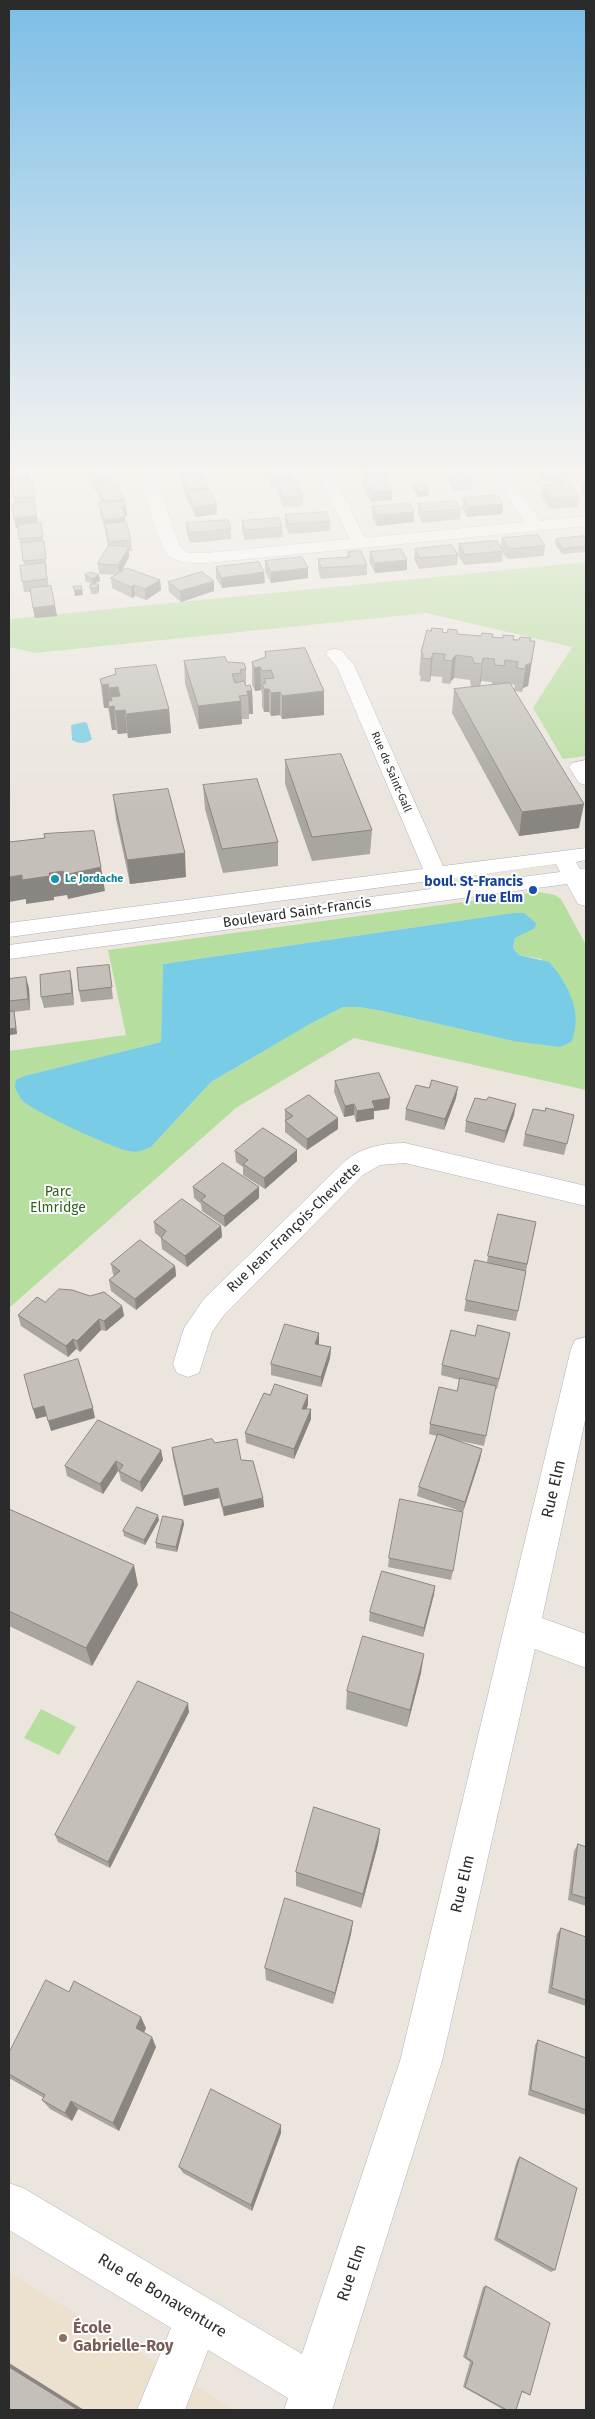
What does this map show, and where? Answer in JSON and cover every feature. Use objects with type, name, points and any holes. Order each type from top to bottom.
[{"type":"street","name":"Rue de Saint-Gall","points":[[335,654],[345,665],[440,883]]},
{"type":"street","points":[[586,766],[579,767],[586,778]]},
{"type":"street","name":"Boulevard Saint-Francis","points":[[9,930],[575,869],[586,854]]},
{"type":"street","points":[[575,869],[586,899]]},
{"type":"street","name":"Boulevard Saint-Francis","points":[[9,952],[440,883]]},
{"type":"street","name":"Rue Jean-François-Chevrette","points":[[188,1364],[198,1328],[214,1307],[354,1168],[370,1157],[387,1153],[405,1153],[586,1196]]},
{"type":"street","name":"Rue Elm","points":[[312,2399],[345,2291],[397,2140],[421,2061],[523,1628],[586,1348]]},
{"type":"street","points":[[523,1628],[586,1651]]},
{"type":"street","name":"Rue de Bonaventure","points":[[9,2205],[198,2317],[312,2399]]},
{"type":"street","points":[[161,2410],[198,2317]]},
{"type":"shaded area","name":"École Gabrielle-Roy","points":[[9,2273],[225,2404],[232,2410],[9,2410]]},
{"type":"green space","points":[[354,585],[586,585],[586,756],[563,759],[533,708],[572,647],[426,613],[35,653],[9,647],[9,619]]},
{"type":"green space","name":"Parc Elmridge","points":[[538,892],[555,895],[561,899],[586,945],[586,1090],[354,1038],[236,1108],[9,1308],[9,1051],[126,1035],[108,950]],"holes":[[[513,913],[524,913],[524,933],[515,938],[513,948],[519,955],[542,959],[513,1041],[382,1011],[359,1007],[343,1007],[310,1024],[211,1082],[151,1147],[114,1146],[61,1122],[23,1101],[15,1088],[24,1076],[161,1042],[163,964]]]},
{"type":"green space","points":[[41,1709],[76,1727],[59,1755],[24,1738]]},
{"type":"water","points":[[87,723],[92,739],[82,743],[72,740],[71,725]]},
{"type":"water","points":[[513,913],[524,913],[536,923],[535,928],[515,938],[513,948],[519,955],[549,962],[562,979],[572,999],[575,1010],[575,1031],[571,1042],[560,1047],[513,1041],[382,1011],[359,1007],[343,1007],[310,1024],[211,1082],[151,1147],[135,1152],[106,1143],[43,1113],[23,1101],[15,1088],[16,1080],[24,1076],[161,1042],[163,964]]},
{"type":"building","points":[[91,585],[99,585],[97,588],[90,588]]},
{"type":"building","points":[[126,585],[152,585],[145,589],[134,585],[131,587]]},
{"type":"building","points":[[172,585],[201,585],[180,591]]},
{"type":"building","points":[[51,586],[55,605],[33,608],[30,588]]},
{"type":"building","points":[[81,586],[82,590],[74,590],[73,587]]},
{"type":"building","points":[[432,628],[443,629],[442,632],[447,633],[448,629],[457,630],[457,634],[481,636],[482,633],[493,634],[492,637],[503,638],[503,635],[514,636],[513,640],[519,640],[520,637],[531,638],[530,641],[535,641],[531,663],[526,665],[525,669],[517,668],[518,662],[505,660],[504,666],[495,665],[494,659],[483,658],[482,664],[474,663],[472,657],[456,655],[452,661],[444,660],[445,654],[433,653],[431,659],[422,658],[423,654],[421,652],[427,630],[431,631]]},
{"type":"building","points":[[305,648],[324,691],[282,696],[280,692],[271,693],[269,689],[264,689],[262,684],[266,683],[264,679],[274,678],[271,670],[262,671],[260,667],[254,668],[252,662],[266,657],[265,652]]},
{"type":"building","points":[[225,657],[227,662],[244,663],[246,669],[240,670],[241,673],[232,674],[235,683],[244,681],[246,686],[250,685],[252,691],[247,691],[248,695],[239,696],[241,701],[198,706],[184,661]]},
{"type":"building","points":[[156,665],[169,709],[126,714],[125,710],[115,711],[114,706],[109,707],[108,701],[112,701],[111,697],[120,696],[118,687],[109,688],[108,684],[102,685],[100,679],[116,674],[115,669]]},
{"type":"building","points":[[510,683],[584,804],[522,812],[454,689]]},
{"type":"building","points":[[341,754],[372,830],[312,837],[285,760]]},
{"type":"building","points":[[257,779],[278,842],[222,849],[203,785]]},
{"type":"building","points":[[168,789],[185,853],[127,860],[113,795]]},
{"type":"building","points":[[94,831],[101,867],[64,875],[63,871],[49,873],[50,876],[22,880],[22,875],[9,877],[9,842],[45,838],[44,834]]},
{"type":"building","points":[[109,965],[112,987],[79,991],[77,968]]},
{"type":"building","points":[[70,971],[72,993],[41,997],[40,975]]},
{"type":"building","points":[[26,977],[28,999],[9,1001],[9,979]]},
{"type":"building","points":[[14,1011],[16,1028],[9,1029],[9,1012]]},
{"type":"building","points":[[379,1073],[390,1098],[372,1101],[375,1108],[357,1111],[354,1104],[345,1106],[335,1081]]},
{"type":"building","points":[[432,1080],[458,1087],[445,1119],[406,1109],[416,1085],[429,1088]]},
{"type":"building","points":[[309,1095],[338,1118],[307,1139],[285,1121],[293,1116],[285,1110]]},
{"type":"building","points":[[489,1097],[516,1104],[506,1131],[466,1121],[475,1098],[486,1100]]},
{"type":"building","points":[[546,1108],[574,1115],[567,1144],[525,1134],[533,1109],[545,1111]]},
{"type":"building","points":[[263,1128],[297,1150],[264,1178],[243,1164],[248,1160],[235,1151]]},
{"type":"building","points":[[223,1163],[259,1187],[224,1216],[201,1200],[206,1196],[193,1187]]},
{"type":"building","points":[[182,1199],[221,1226],[185,1256],[161,1238],[166,1231],[154,1222]]},
{"type":"building","points":[[498,1214],[536,1222],[527,1264],[488,1256]]},
{"type":"building","points":[[140,1240],[175,1266],[135,1299],[109,1280],[120,1271],[111,1264]]},
{"type":"building","points":[[475,1260],[526,1271],[518,1311],[466,1300]]},
{"type":"building","points":[[59,1289],[72,1290],[90,1296],[104,1292],[122,1306],[104,1321],[99,1319],[77,1341],[73,1339],[66,1346],[18,1315],[37,1297],[45,1302]]},
{"type":"building","points":[[285,1324],[319,1333],[315,1344],[331,1347],[321,1377],[271,1364]]},
{"type":"building","points":[[478,1325],[510,1333],[499,1379],[442,1365],[451,1330],[475,1336]]},
{"type":"building","points":[[78,1359],[93,1408],[48,1421],[44,1406],[33,1409],[24,1375]]},
{"type":"building","points":[[460,1378],[496,1386],[486,1436],[430,1424],[439,1387],[457,1391]]},
{"type":"building","points":[[275,1384],[308,1395],[302,1409],[311,1409],[294,1449],[245,1433],[264,1393],[270,1395]]},
{"type":"building","points":[[98,1420],[161,1450],[140,1482],[119,1471],[123,1465],[116,1461],[100,1484],[65,1466]]},
{"type":"building","points":[[438,1434],[482,1449],[465,1502],[419,1487]]},
{"type":"building","points":[[212,1439],[215,1443],[237,1439],[241,1460],[253,1461],[263,1498],[223,1507],[218,1488],[183,1496],[172,1448]]},
{"type":"building","points":[[400,1499],[463,1512],[453,1571],[389,1558]]},
{"type":"building","points":[[137,1507],[158,1515],[144,1540],[123,1531]]},
{"type":"building","points":[[9,1509],[134,1565],[86,1648],[9,1611]]},
{"type":"building","points":[[163,1516],[183,1520],[176,1547],[156,1543]]},
{"type":"building","points":[[382,1571],[435,1586],[424,1628],[370,1612]]},
{"type":"building","points":[[363,1636],[424,1654],[410,1710],[347,1691]]},
{"type":"building","points":[[138,1681],[188,1703],[108,1862],[55,1835]]},
{"type":"building","points":[[314,1807],[380,1829],[363,1894],[296,1872]]},
{"type":"building","points":[[578,1844],[586,1847],[586,1898],[572,1894]]},
{"type":"building","points":[[285,1898],[353,1921],[335,1993],[265,1968]]},
{"type":"building","points":[[561,1928],[586,1937],[586,2000],[552,1988]]},
{"type":"building","points":[[46,1980],[69,1992],[74,1981],[141,2017],[136,2028],[152,2037],[113,2123],[71,2101],[65,2113],[42,2100],[45,2095],[9,2074],[9,2053]]},
{"type":"building","points":[[538,2040],[586,2058],[586,2110],[531,2090]]},
{"type":"building","points":[[211,2089],[281,2125],[251,2205],[179,2167]]},
{"type":"building","points":[[520,2157],[577,2188],[555,2270],[497,2238]]},
{"type":"building","points":[[486,2286],[550,2323],[530,2395],[522,2391],[516,2410],[507,2410],[465,2387],[473,2362],[466,2357]]},
{"type":"building","points":[[9,2367],[78,2410],[9,2410]]},
{"type":"place","name":"Le Jordache","points":[[55,879]]},
{"type":"place","name":"boul. St-Francis / rue Elm","points":[[533,890]]},
{"type":"place","name":"École Gabrielle-Roy","points":[[63,2338]]}]
